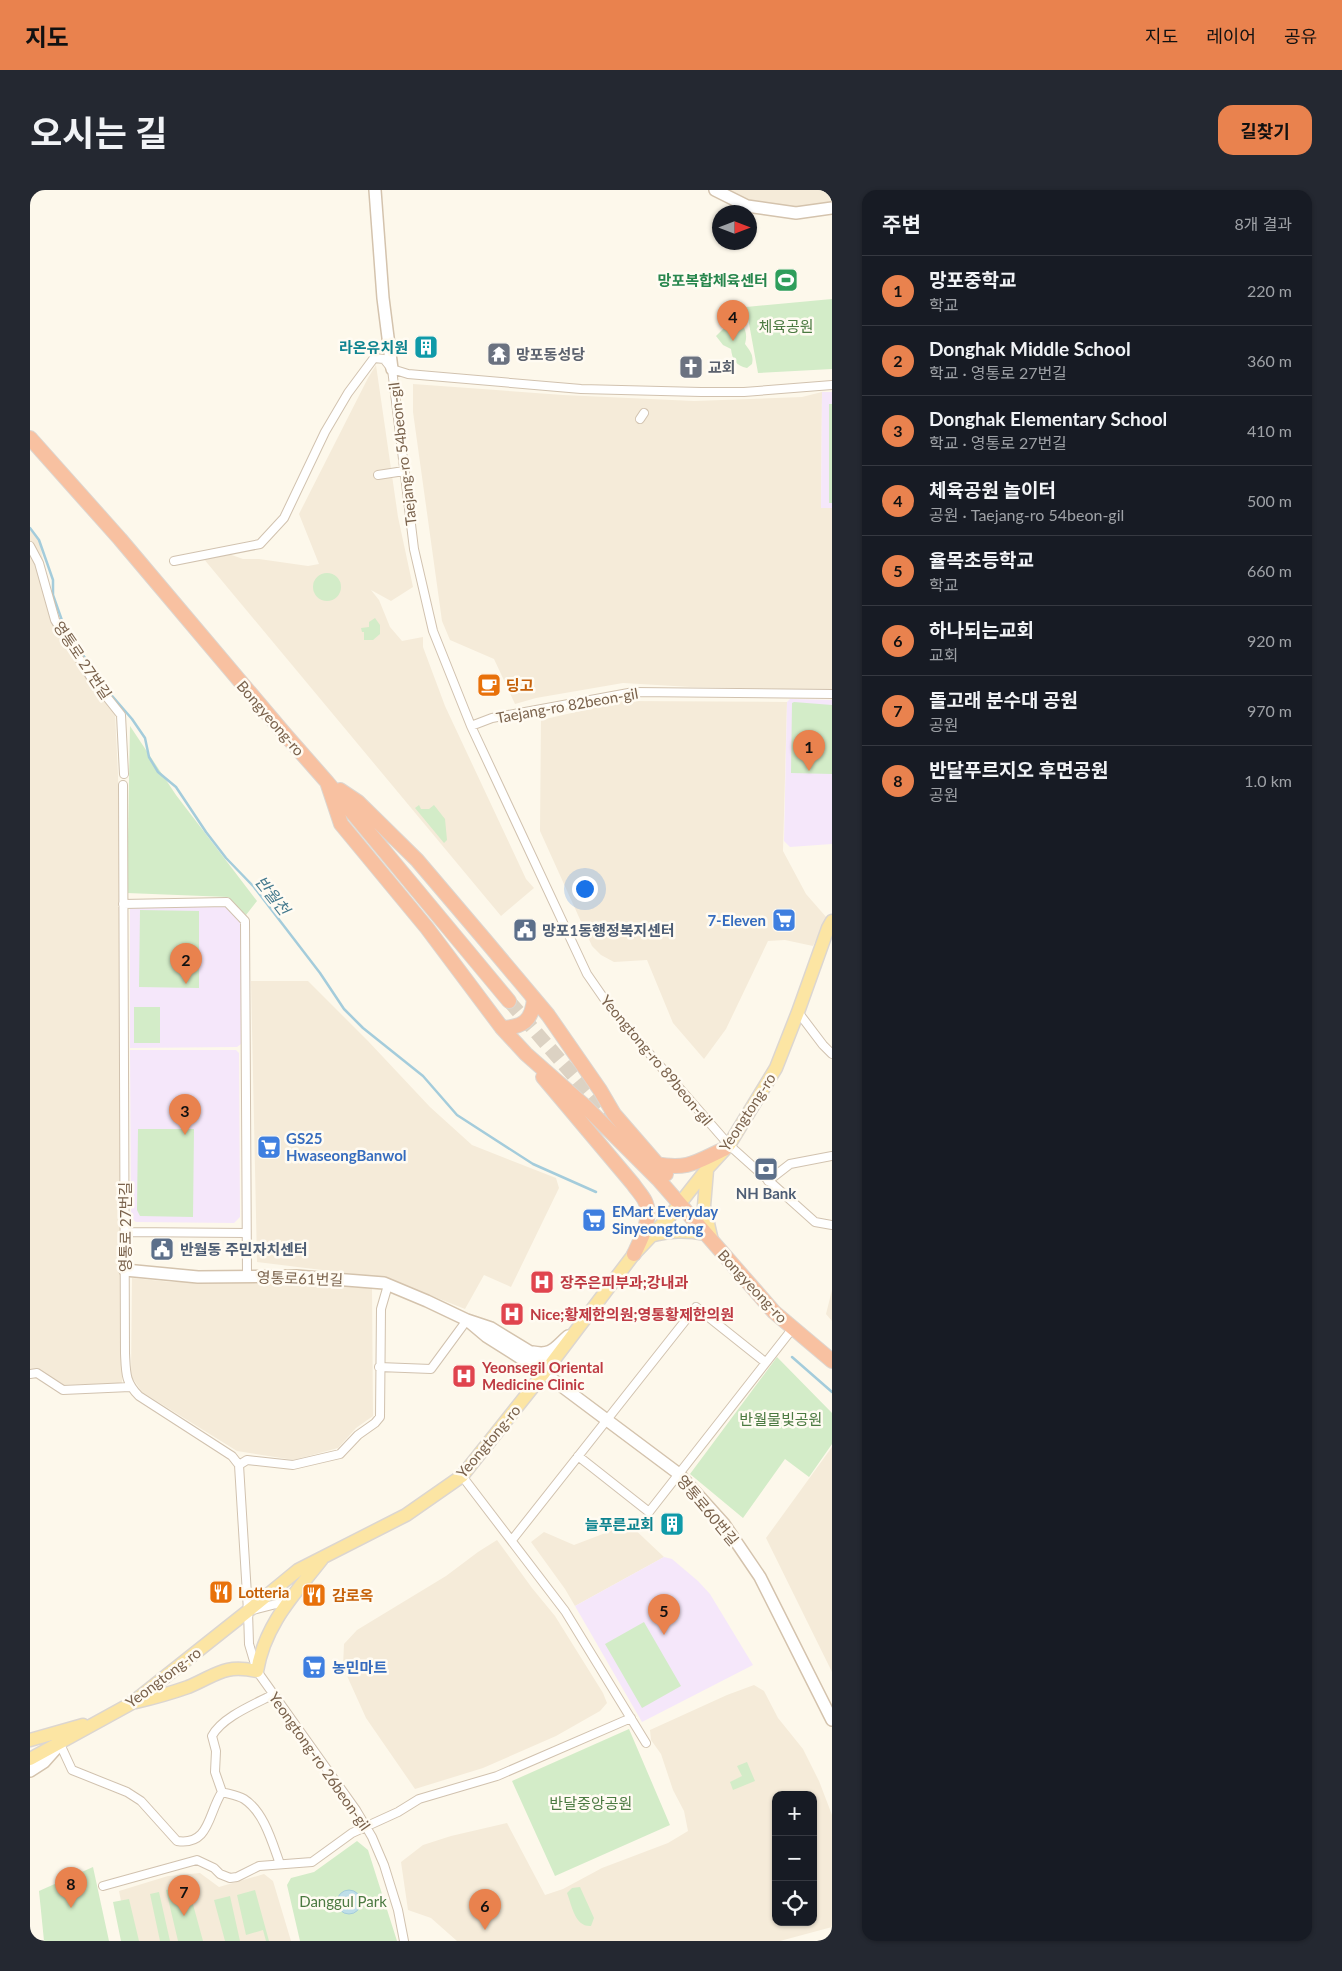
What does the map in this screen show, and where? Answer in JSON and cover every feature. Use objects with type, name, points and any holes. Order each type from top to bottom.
[{"type":"highway","name":"Bongyeong-ro","points":[[30,438],[120,539],[282,732],[327,782],[509,1001]]},
{"type":"highway","points":[[327,782],[358,802],[417,860],[526,988],[548,1015],[600,1090],[614,1114],[672,1182],[679,1205]]},
{"type":"highway","points":[[327,782],[341,824],[427,928],[502,1028],[526,1054],[551,1088],[633,1184],[645,1201],[647,1210],[646,1226],[634,1254]]},
{"type":"highway","points":[[502,1028],[522,1024],[532,1013],[534,999],[526,988]]},
{"type":"highway","name":"Bongyeong-ro","points":[[526,1054],[586,1107],[658,1179],[774,1312],[832,1361]]},
{"type":"highway","points":[[656,1164],[686,1166],[726,1147]]},
{"type":"main road","name":"Yeongtong-ro","points":[[30,1759],[132,1703],[298,1570],[406,1515],[462,1476],[581,1325],[634,1254],[679,1205],[726,1147],[776,1068],[830,925]]},
{"type":"main road","points":[[650,1236],[671,1230],[689,1230],[708,1238],[704,1206],[707,1169]]},
{"type":"main road","points":[[132,1703],[159,1697],[181,1689],[222,1670],[239,1667],[257,1671],[261,1650],[269,1631],[289,1601],[325,1555]]},
{"type":"main road","points":[[30,1740],[110,1716]]},
{"type":"street","points":[[375,190],[383,298],[392,369]]},
{"type":"street","points":[[715,190],[747,206],[796,213],[832,208]]},
{"type":"street","points":[[174,561],[260,544],[284,518],[325,432],[348,392],[374,358],[384,359],[392,369]]},
{"type":"street","name":"Taejang-ro 54beon-gil","points":[[549,892],[471,726],[433,631],[414,548],[392,369],[408,374],[585,389],[737,392],[832,386]]},
{"type":"street","points":[[378,476],[404,471]]},
{"type":"street","name":"영통로 27번길","points":[[30,546],[39,563],[55,620],[90,676],[121,715],[124,774]]},
{"type":"street","name":"Taejang-ro 82beon-gil","points":[[471,726],[492,718],[634,692],[832,694]]},
{"type":"street","name":"영통로 27번길","points":[[123,785],[125,1353],[126,1378],[130,1387]]},
{"type":"street","name":"Yeongtong-ro 89beon-gil","points":[[549,892],[587,974],[614,1013],[726,1147],[815,1222],[832,1225]]},
{"type":"street","points":[[123,904],[228,902],[245,921],[246,1277]]},
{"type":"street","points":[[798,1012],[832,1054]]},
{"type":"street","points":[[768,1181],[790,1164],[832,1156]]},
{"type":"street","points":[[125,1232],[246,1233]]},
{"type":"street","name":"영통로61번길","points":[[125,1270],[198,1277],[296,1276],[363,1281],[388,1285],[467,1320]]},
{"type":"street","points":[[30,1374],[37,1373],[62,1390],[130,1387],[139,1396],[232,1456],[247,1460],[293,1465],[340,1454],[358,1435],[380,1417],[381,1309],[388,1285]]},
{"type":"street","points":[[512,1540],[696,1307],[765,1362]]},
{"type":"street","points":[[379,1367],[431,1369],[467,1320]]},
{"type":"street","points":[[467,1320],[490,1328],[528,1350],[547,1368]]},
{"type":"street","points":[[467,1320],[486,1336],[547,1368]]},
{"type":"street","points":[[528,1350],[542,1354],[550,1353],[581,1325]]},
{"type":"street","points":[[578,1456],[649,1512],[793,1328]]},
{"type":"street","name":"영통로60번길","points":[[547,1368],[607,1420],[679,1474],[724,1524],[760,1577],[832,1720]]},
{"type":"street","points":[[232,1456],[239,1465],[248,1611],[289,1601]]},
{"type":"street","points":[[239,1465],[247,1460]]},
{"type":"street","points":[[462,1476],[565,1611],[646,1743]]},
{"type":"street","name":"Yeongtong-ro 26beon-gil","points":[[248,1611],[249,1644],[257,1671],[356,1810],[366,1827],[384,1865],[398,1910],[404,1941]]},
{"type":"street","points":[[222,1792],[215,1772],[216,1751],[212,1736],[216,1729],[236,1714],[274,1694]]},
{"type":"street","points":[[103,1886],[196,1860],[230,1878],[237,1877],[259,1866],[312,1862],[352,1833],[419,1799],[497,1776],[632,1718]]},
{"type":"street","points":[[30,1771],[44,1762],[60,1744],[72,1770],[127,1792],[141,1801],[177,1841],[191,1841],[200,1836],[208,1826],[214,1803],[222,1792]]},
{"type":"street","points":[[222,1792],[242,1798],[252,1805],[271,1838],[280,1864]]},
{"type":"shaded area","points":[[715,190],[832,190],[832,208],[796,213],[757,207],[757,205],[745,205]]},
{"type":"shaded area","points":[[376,365],[398,517],[413,587],[391,601],[371,590],[379,600],[390,627],[402,641],[423,637],[423,647],[445,706],[526,879],[534,888],[501,916],[203,558],[229,554],[243,559],[259,559],[308,566],[319,564],[299,514]]},
{"type":"shaded area","points":[[413,384],[563,395],[694,401],[802,397],[822,392],[821,508],[832,508],[832,690],[691,687],[623,683],[536,698],[515,704],[494,659],[450,640],[442,621],[413,412]]},
{"type":"shaded area","points":[[822,392],[832,392],[832,508],[821,508]]},
{"type":"shaded area","points":[[30,529],[39,540],[55,620],[115,713],[124,1079],[122,1383],[64,1385],[38,1369],[30,1370]]},
{"type":"shaded area","points":[[790,699],[832,700],[832,844],[790,847],[784,841],[787,702]]},
{"type":"shaded area","points":[[624,701],[787,702],[783,851],[806,894],[827,918],[813,946],[785,940],[768,941],[726,1029],[704,1059],[673,1023],[647,960],[614,962],[601,955],[592,946],[540,831],[541,720]]},
{"type":"shaded area","points":[[130,906],[227,907],[242,924],[241,1044],[237,1047],[130,1048]]},
{"type":"shaded area","points":[[251,981],[308,981],[430,1107],[472,1145],[556,1178],[559,1188],[511,1287],[484,1275],[465,1309],[387,1278],[257,1262]]},
{"type":"shaded area","points":[[130,1050],[236,1050],[239,1053],[240,1217],[234,1223],[136,1222],[131,1218]]},
{"type":"shaded area","points":[[132,1278],[171,1282],[197,1281],[372,1288],[373,1416],[356,1428],[338,1448],[294,1460],[237,1451],[142,1392],[131,1376]]},
{"type":"shaded area","points":[[832,1290],[832,1321],[826,1314]]},
{"type":"shaded area","points":[[832,1447],[832,1672],[766,1538]]},
{"type":"shaded area","points":[[629,1524],[664,1557],[575,1606],[531,1542],[544,1532],[574,1545]]},
{"type":"shaded area","points":[[497,1540],[555,1616],[603,1693],[607,1703],[600,1711],[556,1736],[483,1768],[415,1789],[366,1718],[343,1667],[344,1644],[357,1630],[446,1576]]},
{"type":"shaded area","points":[[664,1557],[672,1559],[710,1594],[753,1665],[642,1722],[575,1606]]},
{"type":"shaded area","points":[[754,1685],[764,1691],[778,1718],[803,1749],[819,1781],[832,1815],[832,1927],[780,1941],[457,1941],[431,1918],[408,1910],[401,1862],[423,1845],[451,1836],[507,1823],[545,1895],[563,1889],[602,1868],[668,1843],[688,1831],[684,1811],[673,1790],[661,1754],[651,1740],[650,1730],[727,1695]]},
{"type":"shaded area","points":[[200,1873],[219,1887],[264,1874],[273,1881],[291,1941],[129,1941],[119,1891],[168,1876]]},
{"type":"green space","name":"체육공원","points":[[832,299],[832,369],[758,373],[746,307]]},
{"type":"green space","points":[[731,315],[744,327],[746,335],[745,344],[752,358],[752,364],[747,368],[737,364],[732,356],[731,349],[723,345],[716,336],[726,326]]},
{"type":"green space","points":[[829,404],[832,404],[832,503],[829,503]]},
{"type":"green space","points":[[327,573],[337,577],[341,587],[337,597],[327,601],[317,597],[313,587],[317,577]]},
{"type":"green space","points":[[375,618],[380,625],[380,634],[373,640],[364,640],[364,632],[362,632],[361,628],[369,627],[369,622]]},
{"type":"green space","points":[[792,703],[832,705],[832,774],[791,773]]},
{"type":"green space","points":[[130,726],[176,795],[257,901],[246,915],[228,897],[127,893]]},
{"type":"green space","points":[[419,805],[421,809],[429,809],[434,805],[445,819],[447,840],[444,843],[415,808]]},
{"type":"green space","points":[[140,910],[199,911],[199,988],[139,987]]},
{"type":"green space","points":[[134,1007],[160,1007],[160,1043],[134,1043]]},
{"type":"green space","points":[[138,1129],[194,1129],[193,1217],[140,1216],[137,1210]]},
{"type":"green space","name":"반월물빛공원","points":[[777,1357],[832,1413],[832,1444],[809,1477],[785,1459],[743,1518],[690,1474]]},
{"type":"green space","points":[[644,1622],[681,1686],[642,1708],[605,1644]]},
{"type":"green space","name":"반달중앙공원","points":[[629,1729],[670,1825],[555,1876],[512,1781]]},
{"type":"green space","points":[[747,1762],[755,1781],[733,1790],[730,1782],[742,1776],[737,1766]]},
{"type":"green space","name":"Danggul Park","points":[[357,1841],[368,1850],[397,1941],[300,1941],[287,1885],[291,1878],[314,1872]]},
{"type":"green space","points":[[93,1867],[109,1941],[44,1941],[39,1891]]},
{"type":"green space","points":[[188,1886],[203,1941],[178,1941],[166,1890]]},
{"type":"green space","points":[[580,1887],[594,1918],[591,1926],[581,1923],[575,1915],[567,1893],[572,1888]]},
{"type":"green space","points":[[255,1890],[269,1941],[266,1941],[263,1930],[246,1935],[237,1895]]},
{"type":"green space","points":[[159,1892],[170,1941],[160,1941],[150,1894]]},
{"type":"green space","points":[[230,1896],[240,1941],[225,1941],[214,1900]]},
{"type":"green space","points":[[129,1899],[139,1941],[121,1941],[113,1902]]},
{"type":"water","points":[[349,1890],[357,1894],[361,1902],[357,1910],[349,1914],[341,1910],[337,1902],[341,1894]]},
{"type":"waterway","name":"반월천","points":[[30,528],[39,540],[53,580],[53,595],[65,629],[107,690],[132,719],[145,738],[149,757],[158,772],[176,787],[206,832],[226,858],[254,887],[320,973],[344,1009],[363,1028],[423,1076],[457,1115],[533,1164],[596,1192]]},
{"type":"waterway","name":"반월천","points":[[792,1357],[832,1392]]},
{"type":"tunnel","points":[[509,1001],[616,1125]]},
{"type":"place","name":"망포복합체육센터","points":[[786,280]]},
{"type":"place","name":"체육공원 놀이터","points":[[733,341]]},
{"type":"place","name":"라온유치원","points":[[426,347]]},
{"type":"place","name":"망포동성당","points":[[499,354]]},
{"type":"place","name":"교회","points":[[691,367]]},
{"type":"place","name":"딩고","points":[[489,685]]},
{"type":"place","name":"망포중학교","points":[[809,771]]},
{"type":"place","name":"7-Eleven","points":[[784,920]]},
{"type":"place","name":"망포1동행정복지센터","points":[[525,930]]},
{"type":"place","name":"Donghak Middle School","points":[[186,984]]},
{"type":"place","name":"Donghak Elementary School","points":[[185,1135]]},
{"type":"place","name":"GS25 HwaseongBanwol","points":[[269,1147]]},
{"type":"place","name":"NH Bank","points":[[766,1169]]},
{"type":"place","name":"EMart Everyday Sinyeongtong","points":[[594,1220]]},
{"type":"place","name":"반월동 주민자치센터","points":[[162,1249]]},
{"type":"place","name":"장주은피부과;강내과","points":[[542,1282]]},
{"type":"place","name":"Nice;황제한의원;영통황제한의원","points":[[512,1314]]},
{"type":"place","name":"Yeonsegil Oriental Medicine Clinic","points":[[464,1376]]},
{"type":"place","name":"늘푸른교회","points":[[672,1524]]},
{"type":"place","name":"Lotteria","points":[[221,1592]]},
{"type":"place","name":"감로옥","points":[[314,1595]]},
{"type":"place","name":"율목초등학교","points":[[664,1635]]},
{"type":"place","name":"농민마트","points":[[314,1667]]},
{"type":"place","name":"반달푸르지오 후면공원","points":[[71,1908]]},
{"type":"place","name":"돌고래 분수대 공원","points":[[184,1916]]},
{"type":"place","name":"하나되는교회","points":[[485,1930]]}]
